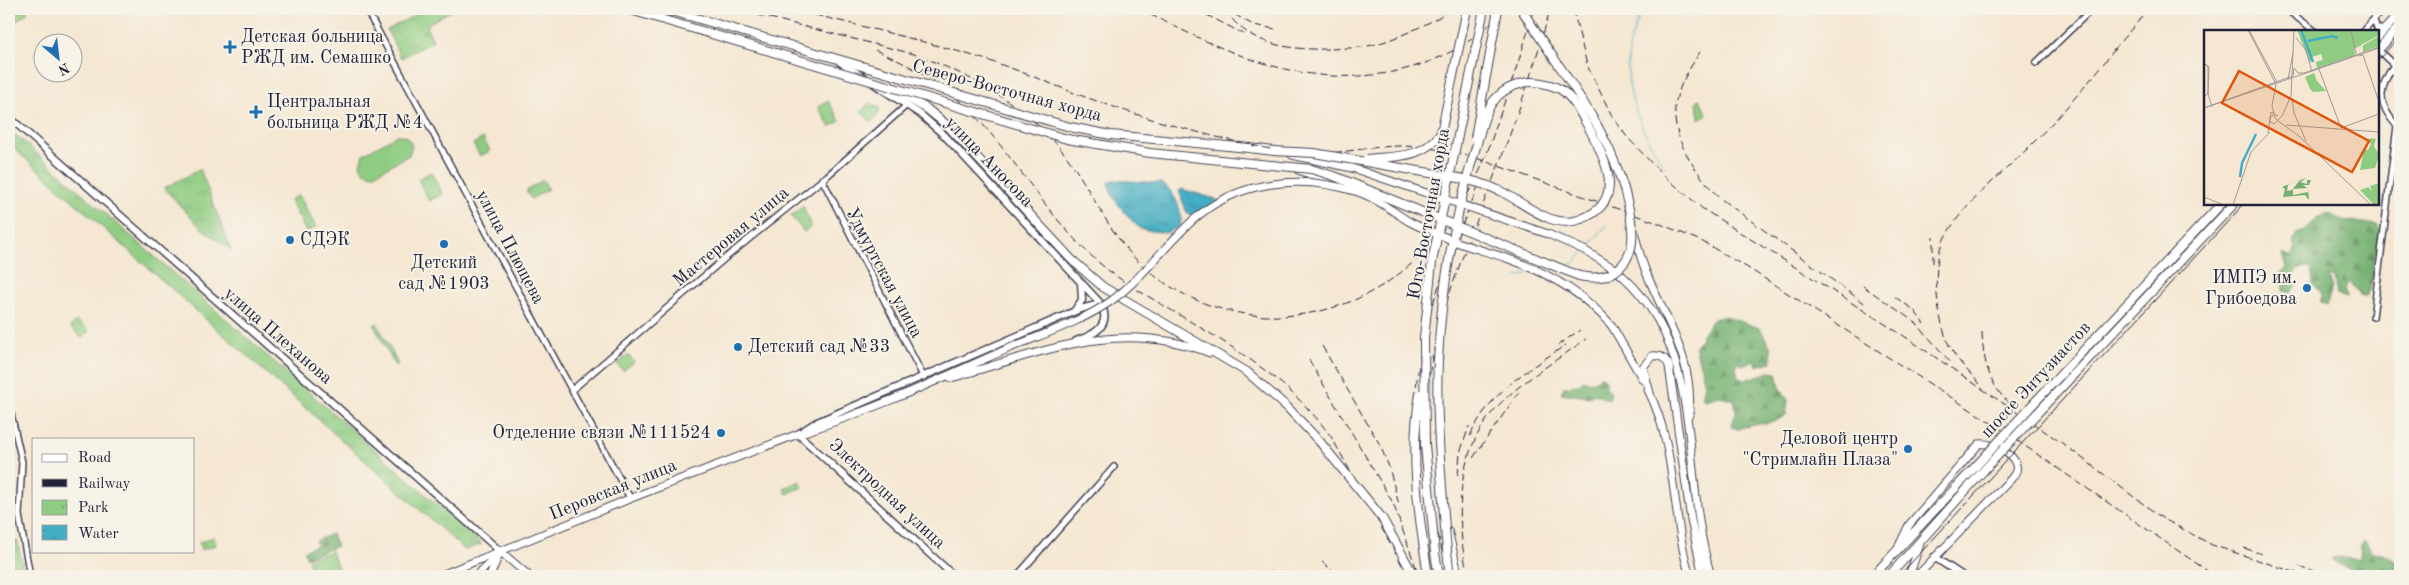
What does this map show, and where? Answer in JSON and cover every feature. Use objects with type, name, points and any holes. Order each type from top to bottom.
[{"type":"main road","name":"Северо-Восточная хорда","points":[[627,9],[1067,139],[1109,148],[1310,169],[1334,176],[1579,276],[1593,279],[1604,277],[1615,272],[1630,254],[1633,228],[1625,187],[1610,146],[1593,116],[1522,9]]},
{"type":"main road","name":"Северо-Восточная хорда","points":[[665,9],[1070,127],[1111,135],[1274,151],[1314,153],[1355,160],[1478,182],[1499,190],[1542,215],[1567,222],[1580,220],[1599,207],[1610,184],[1609,172],[1603,156],[1583,117],[1572,101],[1561,90],[1544,83],[1528,81],[1513,86],[1492,102],[1486,114],[1471,164],[1447,276],[1438,360],[1440,449],[1450,576]]},
{"type":"main road","points":[[1355,160],[1414,154],[1423,151],[1436,140],[1444,125],[1467,9]]},
{"type":"main road","name":"Юго-Восточная хорда","points":[[1439,576],[1424,445],[1424,338],[1432,262],[1484,9]]},
{"type":"main road","name":"Юго-Восточная хорда","points":[[1471,164],[1498,9]]},
{"type":"main road","points":[[2382,31],[2400,13]]},
{"type":"main road","points":[[2379,49],[2400,26]]},
{"type":"main road","name":"Северо-Восточная хорда","points":[[885,85],[915,101],[948,126],[1071,258],[1102,287],[1146,315],[1247,372],[1287,407],[1320,442],[1368,499],[1394,535],[1414,576]]},
{"type":"main road","points":[[1274,151],[1326,161],[1410,187],[1569,243],[1613,268],[1633,286],[1646,300],[1667,335],[1679,377],[1702,540],[1711,576]]},
{"type":"main road","name":"Северо-Восточная хорда","points":[[1273,164],[1328,180],[1359,192],[1411,222],[1448,238],[1510,259],[1561,282],[1590,302],[1612,326],[1650,393]]},
{"type":"main road","points":[[929,384],[1071,322],[1110,302],[1130,286],[1192,221],[1220,200],[1235,193],[1256,186],[1292,182],[1318,184],[1359,192]]},
{"type":"main road","name":"шоссе Энтузиастов","points":[[1873,576],[2220,205]]},
{"type":"main road","name":"шоссе Энтузиастов","points":[[1889,576],[1984,470],[2233,205]]},
{"type":"main road","points":[[1633,228],[1648,279],[1680,344],[1687,372],[1690,403],[1687,430]]},
{"type":"main road","points":[[929,384],[1092,339],[1141,336],[1183,343],[1224,358]]},
{"type":"main road","points":[[1689,576],[1678,528],[1666,444],[1643,367],[1652,356],[1661,357],[1667,361],[1669,366],[1691,520],[1703,576]]},
{"type":"main road","points":[[1423,379],[1417,408],[1417,492],[1428,576]]},
{"type":"main road","name":"Перовская улица","points":[[439,576],[630,498],[798,434],[818,429],[929,384]]},
{"type":"main road","points":[[1897,551],[1904,533],[1923,508],[1979,444],[1989,443],[2015,461],[2017,466],[2016,472],[1917,576]]},
{"type":"main road","points":[[1691,463],[1691,520]]},
{"type":"main road","points":[[1444,518],[1458,576]]},
{"type":"main road","points":[[1909,576],[1917,550],[1926,535]]},
{"type":"main road","points":[[476,576],[501,552]]},
{"type":"main road","points":[[490,576],[501,552]]},
{"type":"main road","name":"улица Плеханова","points":[[501,552],[529,576]]},
{"type":"street","name":"улица Плющева","points":[[366,9],[630,498]]},
{"type":"street","name":"улица Аносова","points":[[627,9],[864,77]]},
{"type":"street","name":"улица Аносова","points":[[656,9],[833,59],[907,105],[944,135],[1101,304]]},
{"type":"street","points":[[2036,63],[2092,9]]},
{"type":"street","points":[[2286,9],[2314,30]]},
{"type":"street","points":[[2364,30],[2383,9]]},
{"type":"street","points":[[2375,18],[2373,22],[2376,29],[2382,31]]},
{"type":"street","points":[[2373,317],[2397,126],[2390,121],[2382,101],[2384,85],[2394,65],[2379,51]]},
{"type":"street","name":"Мастеровая улица","points":[[572,390],[907,105]]},
{"type":"street","name":"улица Плеханова","points":[[9,117],[501,552]]},
{"type":"street","name":"Удмуртская улица","points":[[822,179],[924,378]]},
{"type":"street","points":[[1068,314],[1081,303],[1081,282]]},
{"type":"street","points":[[1056,348],[1098,331],[1104,322],[1105,316],[1101,304]]},
{"type":"street","name":"Перовская улица","points":[[798,434],[815,422],[924,378],[1089,305],[1101,304]]},
{"type":"street","points":[[9,404],[22,462],[19,515],[30,576]]},
{"type":"street","name":"Электродная улица","points":[[798,434],[954,576]]},
{"type":"street","points":[[1017,576],[1114,467]]},
{"type":"street","points":[[1934,558],[1963,576]]},
{"type":"green space","points":[[15,9],[25,9],[28,12],[11,25],[9,14]]},
{"type":"green space","points":[[418,9],[455,9],[429,23],[427,28],[433,41],[401,58],[387,30],[420,12]]},
{"type":"green space","points":[[1700,99],[1707,114],[1699,119],[1697,101]]},
{"type":"green space","points":[[828,101],[840,121],[830,127],[818,107]]},
{"type":"green space","points":[[869,103],[880,108],[876,118],[871,122],[861,112]]},
{"type":"green space","points":[[9,129],[482,544],[465,550],[9,144]]},
{"type":"green space","points":[[397,135],[405,136],[412,146],[409,155],[373,175],[364,172],[360,165],[363,154]]},
{"type":"green space","points":[[483,138],[490,151],[480,156],[473,144]]},
{"type":"green space","points":[[200,169],[231,250],[200,227],[164,188]]},
{"type":"green space","points":[[431,172],[443,194],[429,201],[418,179]]},
{"type":"green space","points":[[543,180],[548,189],[531,199],[526,191]]},
{"type":"green space","points":[[299,195],[316,227],[306,232],[290,200]]},
{"type":"green space","points":[[803,206],[811,227],[804,232],[791,216]]},
{"type":"green space","points":[[2329,213],[2343,220],[2377,225],[2381,231],[2373,263],[2372,282],[2367,295],[2361,297],[2350,282],[2345,288],[2347,297],[2345,298],[2337,294],[2334,278],[2329,276],[2332,286],[2327,305],[2321,302],[2321,295],[2313,284],[2311,269],[2305,267],[2296,271],[2294,276],[2296,285],[2290,293],[2283,291],[2282,282],[2278,276],[2287,267],[2283,254],[2293,256],[2295,248],[2293,241],[2298,232],[2324,214]]},
{"type":"green space","points":[[1724,316],[1760,328],[1771,348],[1772,362],[1757,366],[1755,361],[1741,365],[1739,361],[1736,367],[1738,377],[1744,380],[1770,372],[1777,373],[1780,387],[1788,400],[1786,415],[1781,418],[1738,429],[1731,427],[1736,413],[1734,399],[1727,399],[1721,396],[1704,400],[1702,398],[1705,384],[1695,346],[1713,319]]},
{"type":"green space","points":[[77,321],[89,331],[82,338],[70,327]]},
{"type":"green space","points":[[377,323],[398,364],[395,366],[374,325]]},
{"type":"green space","points":[[628,355],[634,362],[623,371],[617,364]]},
{"type":"green space","points":[[1601,375],[1606,380],[1606,387],[1611,393],[1609,400],[1595,394],[1588,397],[1561,393],[1564,387],[1578,385],[1583,380],[1593,381]]},
{"type":"green space","points":[[800,481],[803,487],[787,494],[784,488]]},
{"type":"green space","points":[[332,534],[337,546],[307,558],[304,551],[317,545],[315,541]]},
{"type":"green space","points":[[214,537],[216,545],[201,550],[199,542]]},
{"type":"green space","points":[[17,541],[25,576],[9,576],[9,542]]},
{"type":"green space","points":[[2365,541],[2372,552],[2382,553],[2400,564],[2400,576],[2354,571],[2332,561],[2332,559],[2336,558],[2360,558],[2361,544]]},
{"type":"green space","points":[[331,551],[339,570],[324,576],[314,576],[308,560]]},
{"type":"water","points":[[1113,180],[1161,183],[1170,190],[1177,202],[1181,215],[1180,226],[1166,233],[1140,229],[1120,207],[1112,194],[1109,182]]},
{"type":"water","points":[[1181,189],[1216,199],[1218,206],[1192,218],[1186,211],[1179,191]]},
{"type":"waterway","points":[[1644,9],[1634,29],[1629,49],[1630,89],[1643,129],[1664,166]]},
{"type":"waterway","points":[[1587,248],[1606,226]]},
{"type":"waterway","points":[[1546,258],[1565,265],[1574,264],[1583,253]]},
{"type":"waterway","points":[[1517,277],[1527,274],[1530,269]]},
{"type":"tram line","points":[[2379,59],[2400,36]]},
{"type":"tram line","points":[[1899,576],[2243,205]]},
{"type":"railway","points":[[721,9],[740,13]]},
{"type":"railway","points":[[734,9],[914,54],[960,73],[982,85],[1023,112],[1059,147],[1074,167],[1114,233],[1133,257],[1158,279],[1191,298],[1208,305],[1244,314],[1263,316],[1315,312],[1347,303],[1376,289],[1402,272],[1426,250],[1447,225],[1465,198],[1481,168],[1519,61],[1534,9]]},
{"type":"railway","points":[[791,9],[970,55],[1008,67],[1111,106],[1208,135],[1295,153],[1325,153],[1398,146],[1447,151],[1476,158],[1663,225],[1703,242],[1748,268],[1993,424],[2215,576]]},
{"type":"railway","points":[[1139,9],[1210,43],[1247,58],[1285,69],[1314,74],[1345,76],[1375,75],[1433,60],[1459,47],[1483,30],[1504,9]]},
{"type":"railway","points":[[1195,9],[1244,34]]},
{"type":"railway","points":[[1225,9],[1245,31],[1258,38],[1285,47],[1315,49],[1368,46],[1380,43],[1417,28],[1453,9]]},
{"type":"railway","points":[[1449,576],[1436,523],[1428,469],[1426,415],[1432,360],[1442,319],[1461,260],[1520,106],[1550,9]]},
{"type":"railway","points":[[1573,9],[1587,65],[1611,114],[1627,137],[1663,175],[1703,209],[1904,336],[2062,443],[2162,518],[2212,545],[2306,576]]},
{"type":"railway","points":[[2113,50],[2149,9]]},
{"type":"railway","points":[[1234,14],[1253,25],[1276,29]]},
{"type":"railway","points":[[1980,384],[1954,354],[1942,325],[1936,279],[1937,264],[1944,239],[1960,215],[2050,125],[2118,45]]},
{"type":"railway","points":[[875,50],[923,74],[965,106],[1000,145],[1065,229],[1103,266],[1131,286],[1254,362],[1296,396],[1332,438],[1408,576]]},
{"type":"railway","points":[[1700,52],[1681,86],[1675,108],[1675,121],[1682,146],[1696,170],[1721,199],[1867,305]]},
{"type":"railway","points":[[1434,576],[1426,545],[1416,482],[1414,450],[1416,386],[1428,322],[1438,287],[1479,184]]},
{"type":"railway","points":[[1933,237],[1933,263]]},
{"type":"railway","points":[[1863,286],[1916,323],[1952,364]]},
{"type":"railway","points":[[1895,297],[1914,310],[1924,324]]},
{"type":"railway","points":[[1558,345],[1580,330]]},
{"type":"railway","points":[[1982,332],[1988,371],[1996,388],[2010,404]]},
{"type":"railway","points":[[1468,576],[1461,528],[1460,505],[1468,458],[1477,436],[1489,416],[1506,398],[1586,339]]},
{"type":"railway","points":[[1470,436],[1478,420],[1499,394],[1524,373],[1566,345]]},
{"type":"railway","points":[[1322,346],[1380,445],[1389,467],[1399,505]]},
{"type":"railway","points":[[1309,360],[1393,503],[1419,576]]},
{"type":"railway","points":[[1473,458],[1519,392]]},
{"type":"railway","points":[[1458,475],[1460,453],[1469,426]]},
{"type":"railway","points":[[2244,548],[2262,554]]},
{"type":"railway","points":[[1322,562],[1339,576]]},
{"type":"railway","points":[[2298,566],[2329,576]]},
{"type":"railway","points":[[1244,575],[1281,571],[1313,576]]},
{"type":"railway","points":[[1379,571],[1382,576]]},
{"type":"place","name":"Детская больница РЖД им. Семашко","points":[[230,47]]},
{"type":"place","name":"Центральная больница РЖД №4","points":[[256,112]]},
{"type":"place","name":"СДЭК","points":[[290,240]]},
{"type":"place","name":"Детский сад №1903","points":[[444,244]]},
{"type":"place","name":"ИМПЭ им. Грибоедова","points":[[2307,288]]},
{"type":"place","name":"Детский сад №33","points":[[738,347]]},
{"type":"place","name":"Отделение связи №111524","points":[[721,433]]},
{"type":"place","name":"Деловой центр \"Стримлайн Плаза\"","points":[[1908,449]]}]
